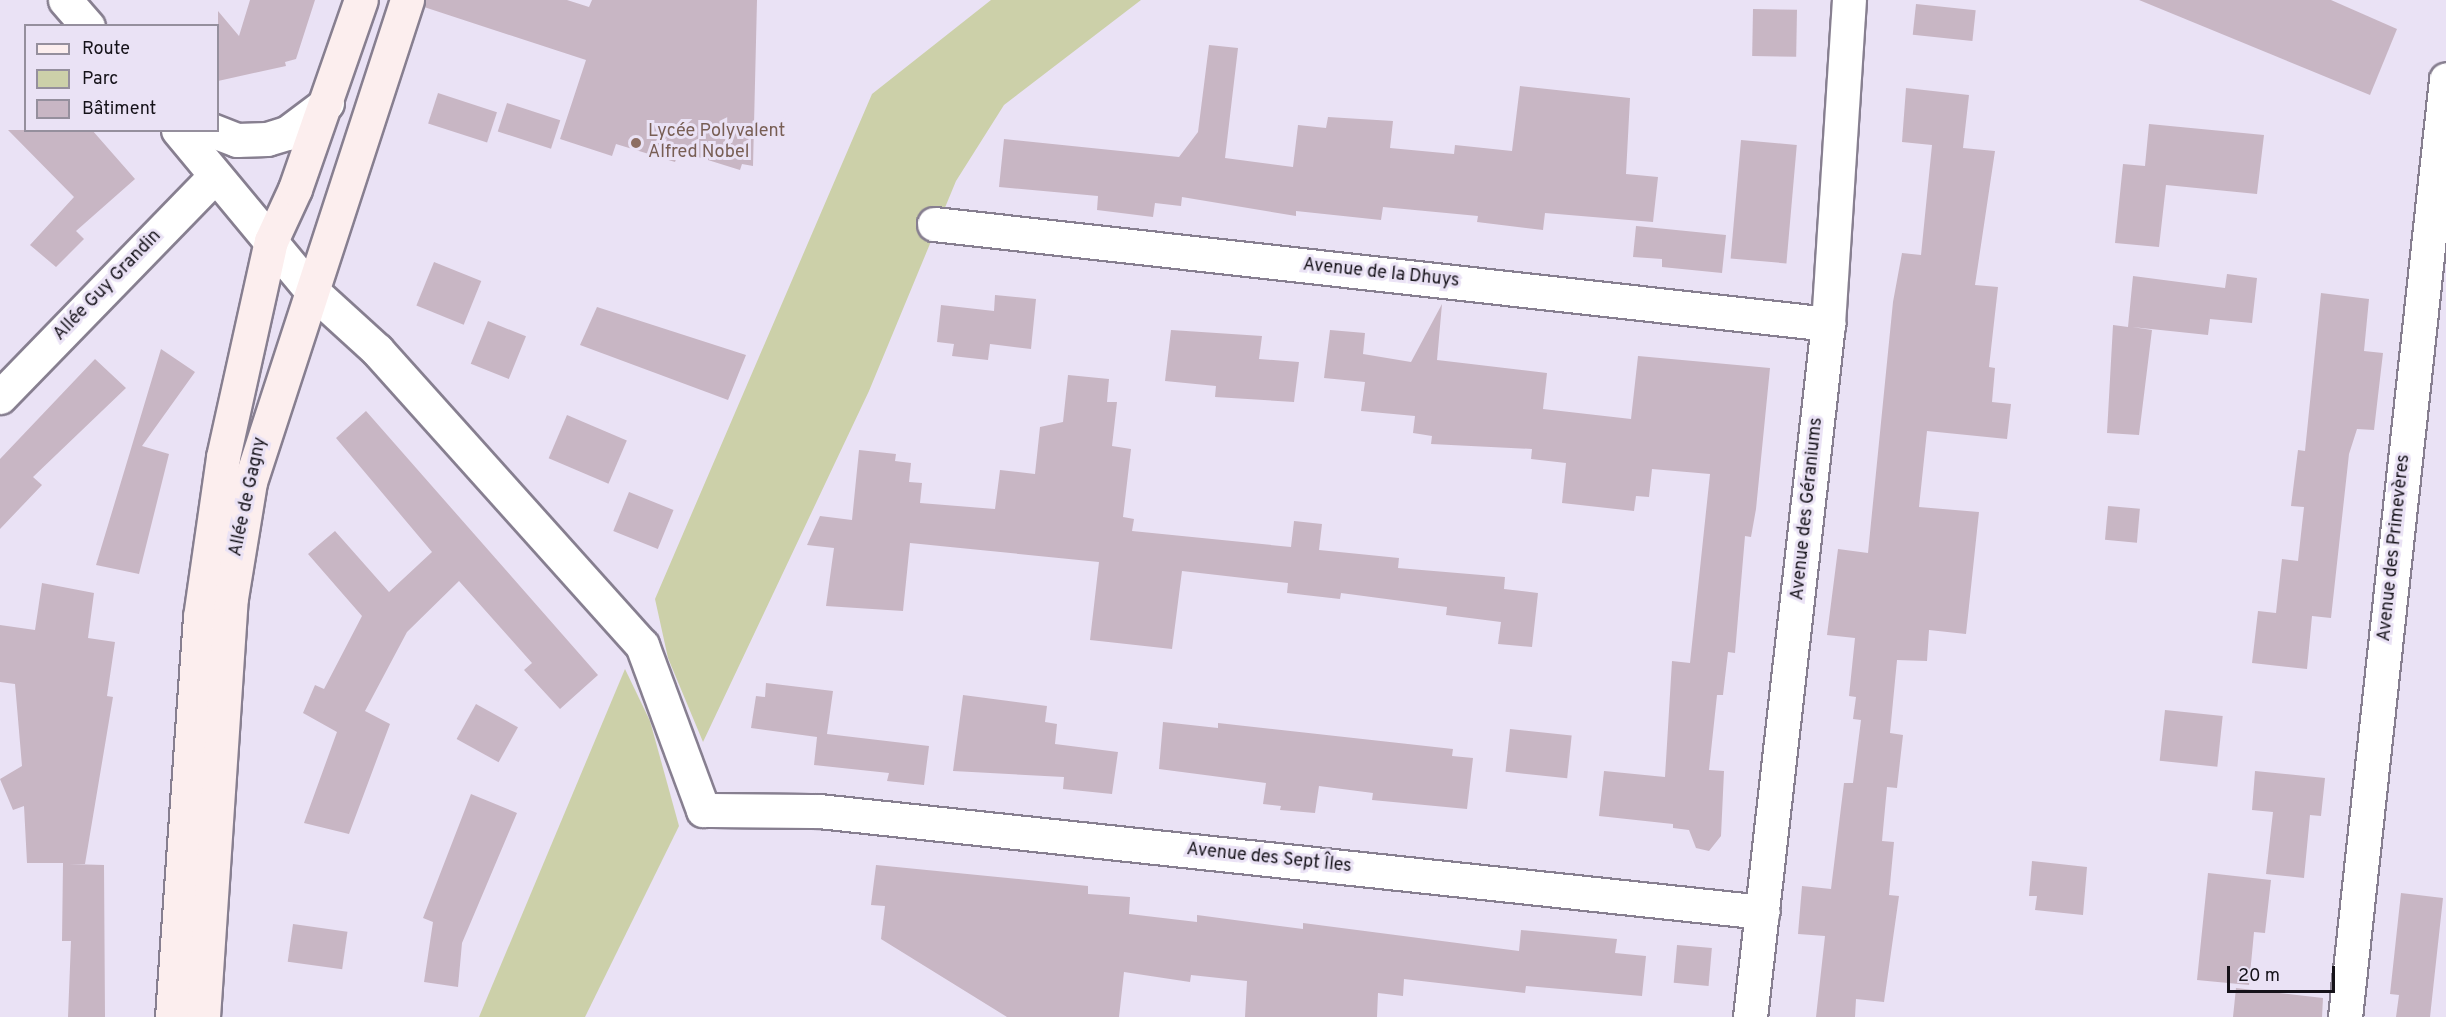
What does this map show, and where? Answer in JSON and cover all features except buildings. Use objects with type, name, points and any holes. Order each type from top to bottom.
[{"type":"main road","name":"Allée de Gagny","points":[[172,1017],[207,554],[271,241],[327,103],[361,0]]},
{"type":"main road","name":"Allée de Gagny","points":[[203,1017],[238,545],[261,435],[407,0]]},
{"type":"street","points":[[65,0],[86,24]]},
{"type":"street","name":"Avenue des Géraniums","points":[[1750,1017],[1828,324],[1850,0]]},
{"type":"street","name":"Avenue des Primevères","points":[[2344,1017],[2446,79]]},
{"type":"street","points":[[216,132],[237,140],[267,139],[287,133],[327,103]]},
{"type":"street","points":[[180,132],[310,289]]},
{"type":"street","name":"Allée Guy Grandin","points":[[0,397],[215,176]]},
{"type":"street","name":"Avenue de la Dhuys","points":[[934,224],[1828,324]]},
{"type":"street","name":"Avenue des Sept Îles","points":[[310,289],[377,350],[642,645],[704,810],[819,812],[1763,912]]},
{"type":"green space","points":[[991,0],[1141,0],[1004,105],[956,181],[869,391],[703,742],[668,658],[655,599],[872,94]]},
{"type":"green space","points":[[625,669],[650,721],[679,826],[585,1017],[479,1017]]},
{"type":"place","name":"Lycée Polyvalent Alfred Nobel","points":[[636,143]]}]
